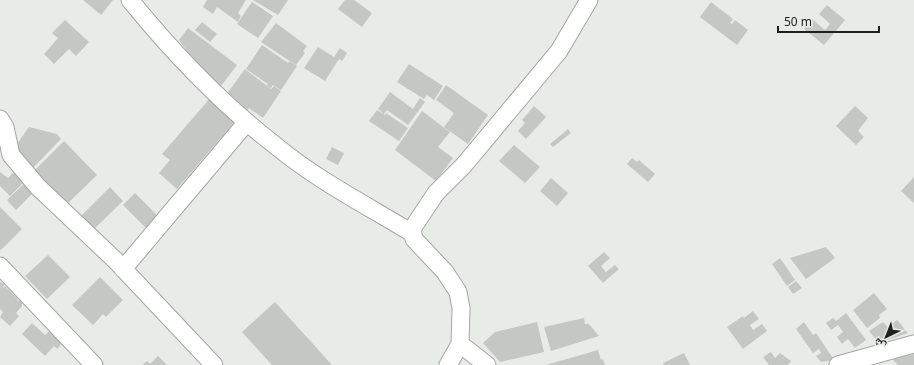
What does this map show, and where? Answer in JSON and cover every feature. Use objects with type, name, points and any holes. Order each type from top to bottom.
[{"type":"street","points":[[130,0],[194,71],[247,122],[276,147],[318,176],[412,233]]},
{"type":"street","points":[[448,365],[460,344],[462,308],[458,292],[445,272],[414,239],[412,233],[415,223],[436,193],[464,165],[559,51],[589,0]]},
{"type":"street","points":[[0,119],[5,127],[11,155],[38,187],[123,269],[214,365]]},
{"type":"street","points":[[123,269],[247,122]]},
{"type":"street","points":[[0,266],[94,365]]},
{"type":"street","points":[[460,344],[487,365]]},
{"type":"street","points":[[838,365],[914,344]]},
{"type":"building","points":[[83,0],[113,0],[101,15]]},
{"type":"building","points":[[207,0],[246,0],[238,13],[241,16],[238,22],[217,7],[213,14],[203,7]]},
{"type":"building","points":[[253,0],[288,0],[278,15]]},
{"type":"building","points":[[345,0],[354,0],[372,13],[362,27],[338,9]]},
{"type":"building","points":[[252,2],[273,16],[258,38],[237,24]]},
{"type":"building","points":[[711,2],[733,19],[730,23],[732,24],[735,20],[748,30],[737,45],[700,17]]},
{"type":"building","points":[[827,5],[845,20],[824,45],[804,29],[812,19],[825,30],[830,24],[819,14]]},
{"type":"building","points":[[65,20],[89,42],[76,56],[69,49],[54,64],[44,54],[58,38],[52,33]]},
{"type":"building","points":[[202,22],[217,34],[210,42],[195,30]]},
{"type":"building","points":[[276,23],[307,46],[303,51],[305,53],[296,65],[261,42]]},
{"type":"building","points":[[188,28],[237,65],[218,90],[202,72],[179,40]]},
{"type":"building","points":[[262,45],[288,63],[289,61],[297,66],[281,90],[273,85],[271,88],[267,86],[268,84],[246,69]]},
{"type":"building","points":[[318,47],[334,57],[340,48],[347,53],[342,61],[339,59],[325,81],[304,68]]},
{"type":"building","points":[[409,64],[443,86],[434,100],[427,95],[424,99],[397,82]]},
{"type":"building","points":[[245,69],[271,89],[274,86],[281,91],[263,118],[249,108],[247,110],[226,95]]},
{"type":"building","points":[[446,85],[488,115],[468,144],[444,127],[454,113],[436,100]]},
{"type":"building","points":[[390,92],[413,109],[420,98],[425,102],[408,125],[387,110],[384,114],[378,109]]},
{"type":"building","points":[[211,97],[237,119],[177,189],[159,173],[170,160],[162,154]]},
{"type":"building","points":[[534,106],[546,117],[526,139],[518,131],[525,123],[522,120]]},
{"type":"building","points":[[855,106],[868,118],[858,131],[864,137],[856,145],[836,126]]},
{"type":"building","points":[[377,110],[385,115],[386,113],[408,128],[399,141],[369,121]]},
{"type":"building","points":[[422,111],[450,132],[438,147],[453,158],[436,181],[395,150]]},
{"type":"building","points":[[29,127],[57,134],[61,139],[30,171],[14,148]]},
{"type":"building","points":[[568,129],[571,133],[553,147],[550,144]]},
{"type":"building","points":[[64,141],[97,175],[65,206],[32,173]]},
{"type":"building","points":[[514,145],[540,167],[525,183],[499,161]]},
{"type":"building","points":[[332,147],[344,153],[338,165],[326,159]]},
{"type":"building","points":[[632,158],[637,162],[639,160],[655,174],[648,182],[627,164]]},
{"type":"building","points":[[17,169],[27,179],[10,196],[0,186],[0,172],[8,178]]},
{"type":"building","points":[[914,177],[914,203],[901,191]]},
{"type":"building","points":[[551,178],[568,193],[557,206],[540,191]]},
{"type":"building","points":[[27,181],[36,190],[16,210],[7,200]]},
{"type":"building","points":[[110,187],[123,201],[93,230],[80,217]]},
{"type":"building","points":[[135,193],[159,217],[147,229],[123,205]]},
{"type":"building","points":[[0,207],[22,229],[1,250],[0,249]]},
{"type":"building","points":[[826,247],[835,258],[806,279],[790,258]]},
{"type":"building","points":[[604,252],[610,258],[601,266],[606,272],[615,265],[619,269],[603,283],[588,266]]},
{"type":"building","points":[[48,255],[70,277],[47,299],[25,276]]},
{"type":"building","points":[[780,258],[795,280],[787,286],[772,264]]},
{"type":"building","points":[[100,277],[123,300],[106,317],[103,314],[93,325],[72,305]]},
{"type":"building","points":[[796,281],[802,288],[793,294],[788,287]]},
{"type":"building","points":[[0,282],[4,284],[3,288],[5,286],[18,299],[16,301],[21,300],[22,302],[22,306],[16,313],[19,316],[10,326],[0,317],[3,312],[0,309]]},
{"type":"building","points":[[874,293],[887,309],[879,315],[880,318],[867,328],[853,310]]},
{"type":"building","points":[[275,302],[332,365],[272,365],[242,332]]},
{"type":"building","points":[[753,311],[759,319],[750,325],[753,330],[762,324],[767,331],[743,349],[727,327],[743,316],[744,318]]},
{"type":"building","points":[[846,313],[866,340],[855,348],[848,339],[842,344],[837,337],[843,332],[838,325],[831,330],[826,323],[833,318],[836,321]]},
{"type":"building","points":[[584,318],[585,324],[589,324],[599,336],[551,351],[544,327]]},
{"type":"building","points":[[897,320],[908,333],[879,343],[869,331],[883,322],[888,327]]},
{"type":"building","points":[[537,322],[544,352],[500,362],[483,343],[495,332]]},
{"type":"building","points":[[804,322],[813,335],[816,333],[834,360],[821,362],[816,356],[821,353],[819,349],[813,353],[796,329]]},
{"type":"building","points":[[32,323],[45,335],[54,327],[66,339],[57,349],[54,346],[45,356],[22,334]]},
{"type":"building","points":[[598,350],[601,360],[603,359],[605,365],[546,365]]},
{"type":"building","points":[[771,352],[775,358],[780,353],[791,361],[788,365],[769,365],[763,357]]},
{"type":"building","points":[[684,353],[690,365],[664,365],[663,363]]},
{"type":"building","points":[[914,354],[914,365],[898,365],[892,359]]},
{"type":"building","points":[[158,356],[167,365],[142,365],[147,361],[150,364]]}]
